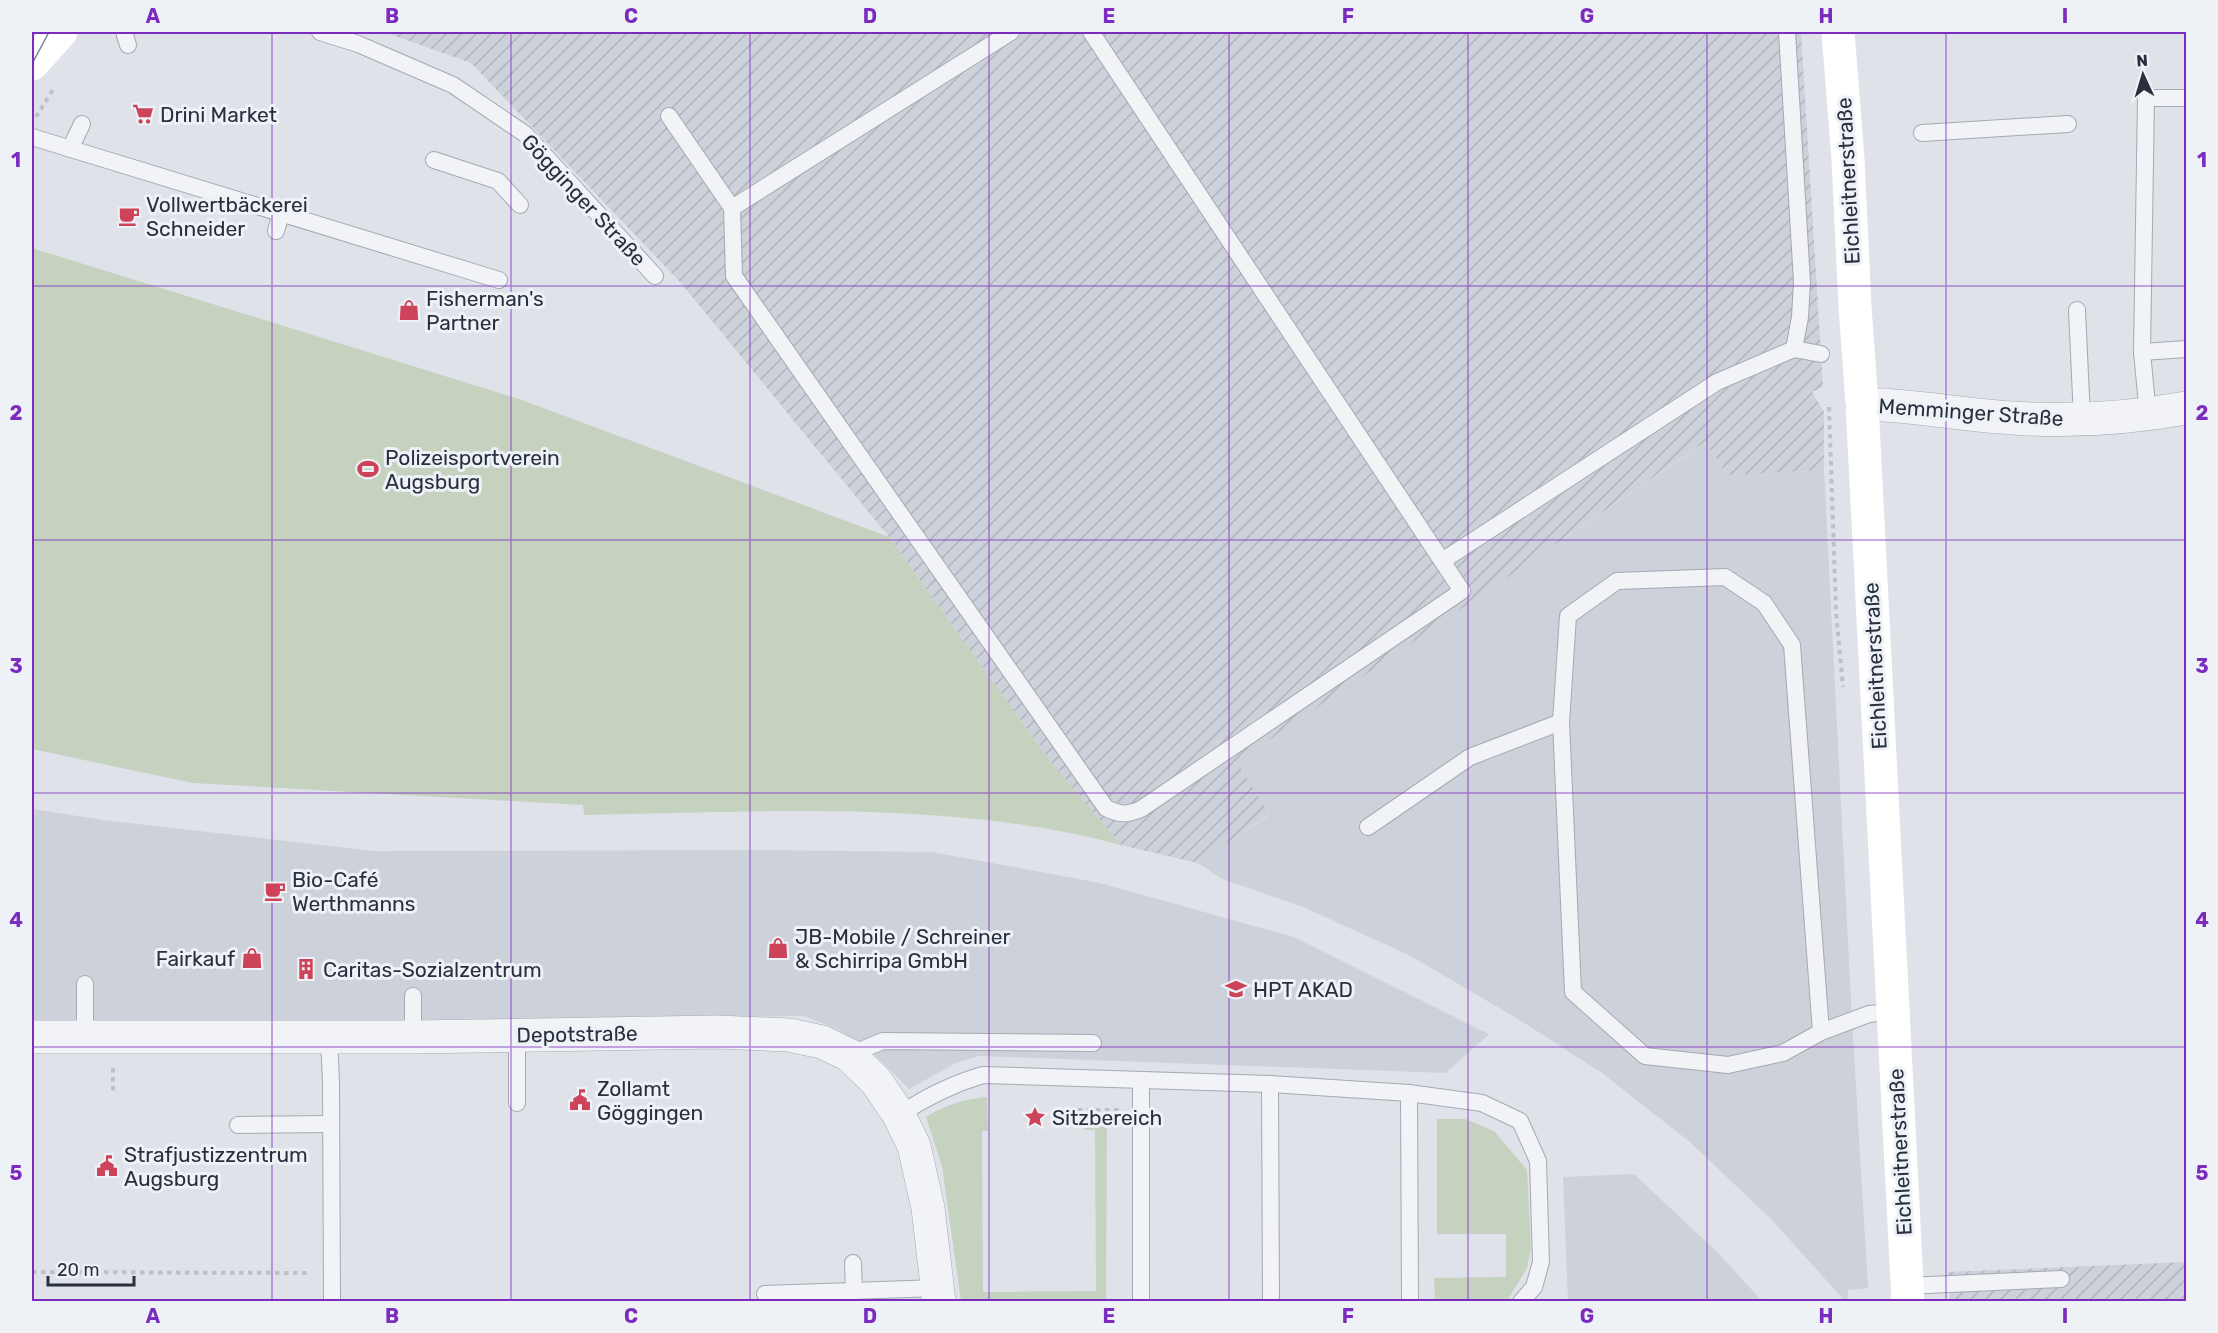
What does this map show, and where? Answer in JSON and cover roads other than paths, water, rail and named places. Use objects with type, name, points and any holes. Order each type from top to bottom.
[{"type":"main road","points":[[32,64],[61,32]]},
{"type":"main road","name":"Eichleitnerstraße","points":[[1838,32],[1848,159],[1862,404],[1907,1294]]},
{"type":"street","name":"Memminger Straße","points":[[1862,404],[2014,419],[2082,419],[2148,415],[2187,408]]},
{"type":"street","name":"Depotstraße","points":[[32,1037],[413,1037],[691,1032],[789,1035],[822,1042],[849,1055],[876,1081],[899,1115],[914,1146],[928,1209],[939,1295]]},
{"type":"lane","points":[[32,49],[40,32]]},
{"type":"lane","name":"Gögginger Straße","points":[[320,32],[358,44],[453,85],[525,134],[655,276]]},
{"type":"lane","points":[[732,208],[1011,32]]},
{"type":"lane","points":[[669,116],[732,208],[734,276],[1106,808],[1119,814],[1128,814],[1141,809],[1462,591],[1091,32]]},
{"type":"lane","points":[[1787,32],[1802,282],[1800,317],[1794,349]]},
{"type":"lane","points":[[2148,415],[2142,352],[2146,98],[2187,98]]},
{"type":"lane","points":[[70,149],[82,124]]},
{"type":"lane","points":[[1923,133],[2068,124]]},
{"type":"lane","points":[[32,137],[281,213],[431,253],[499,280]]},
{"type":"lane","points":[[434,160],[456,172],[498,181],[520,205]]},
{"type":"lane","points":[[276,231],[281,213]]},
{"type":"lane","points":[[2077,310],[2082,419]]},
{"type":"lane","points":[[1442,561],[1717,382],[1794,349],[1821,354]]},
{"type":"lane","points":[[2142,352],[2187,349]]},
{"type":"lane","points":[[1821,1032],[1792,645],[1764,603],[1725,577],[1617,581],[1568,616],[1561,722],[1573,992],[1645,1056],[1728,1065],[1783,1053],[1821,1032],[1869,1014],[1893,1012]]},
{"type":"lane","points":[[1368,827],[1470,757],[1561,722]]},
{"type":"lane","points":[[85,984],[85,1038]]},
{"type":"lane","points":[[413,996],[413,1037]]},
{"type":"lane","points":[[517,1036],[517,1103]]},
{"type":"lane","points":[[328,1037],[332,1302]]},
{"type":"lane","points":[[849,1055],[883,1041],[1093,1043]]},
{"type":"lane","points":[[899,1115],[923,1098],[957,1083],[983,1075],[1270,1084],[1409,1093],[1482,1103],[1520,1121],[1538,1161],[1541,1262],[1534,1287],[1521,1302]]},
{"type":"lane","points":[[1141,1081],[1141,1302]]},
{"type":"lane","points":[[1270,1084],[1271,1302]]},
{"type":"lane","points":[[1409,1093],[1410,1302]]},
{"type":"lane","points":[[238,1125],[330,1124]]},
{"type":"lane","points":[[853,1263],[854,1291]]},
{"type":"lane","points":[[1907,1294],[2061,1278]]},
{"type":"lane","points":[[765,1294],[854,1291],[939,1295]]},
{"type":"tram line","points":[[32,36],[34,32]]},
{"type":"tram line","points":[[32,64],[49,32]]},
{"type":"place","name":"Drini Market","points":[[143,114]]},
{"type":"place","name":"Vollwertbäckerei Schneider","points":[[129,216]]},
{"type":"place","name":"Fisherman's Partner","points":[[409,310]]},
{"type":"place","name":"Polizeisportverein Augsburg","points":[[368,469]]},
{"type":"place","name":"Bio-Café Werthmanns","points":[[275,891]]},
{"type":"place","name":"JB-Mobile / Schreiner & Schirripa GmbH","points":[[778,948]]},
{"type":"place","name":"Fairkauf","points":[[252,958]]},
{"type":"place","name":"Caritas-Sozialzentrum","points":[[306,969]]},
{"type":"place","name":"HPT AKAD","points":[[1236,989]]},
{"type":"place","name":"Zollamt Göggingen","points":[[580,1100]]},
{"type":"place","name":"Sitzbereich","points":[[1035,1117]]},
{"type":"place","name":"Strafjustizzentrum Augsburg","points":[[107,1166]]}]
